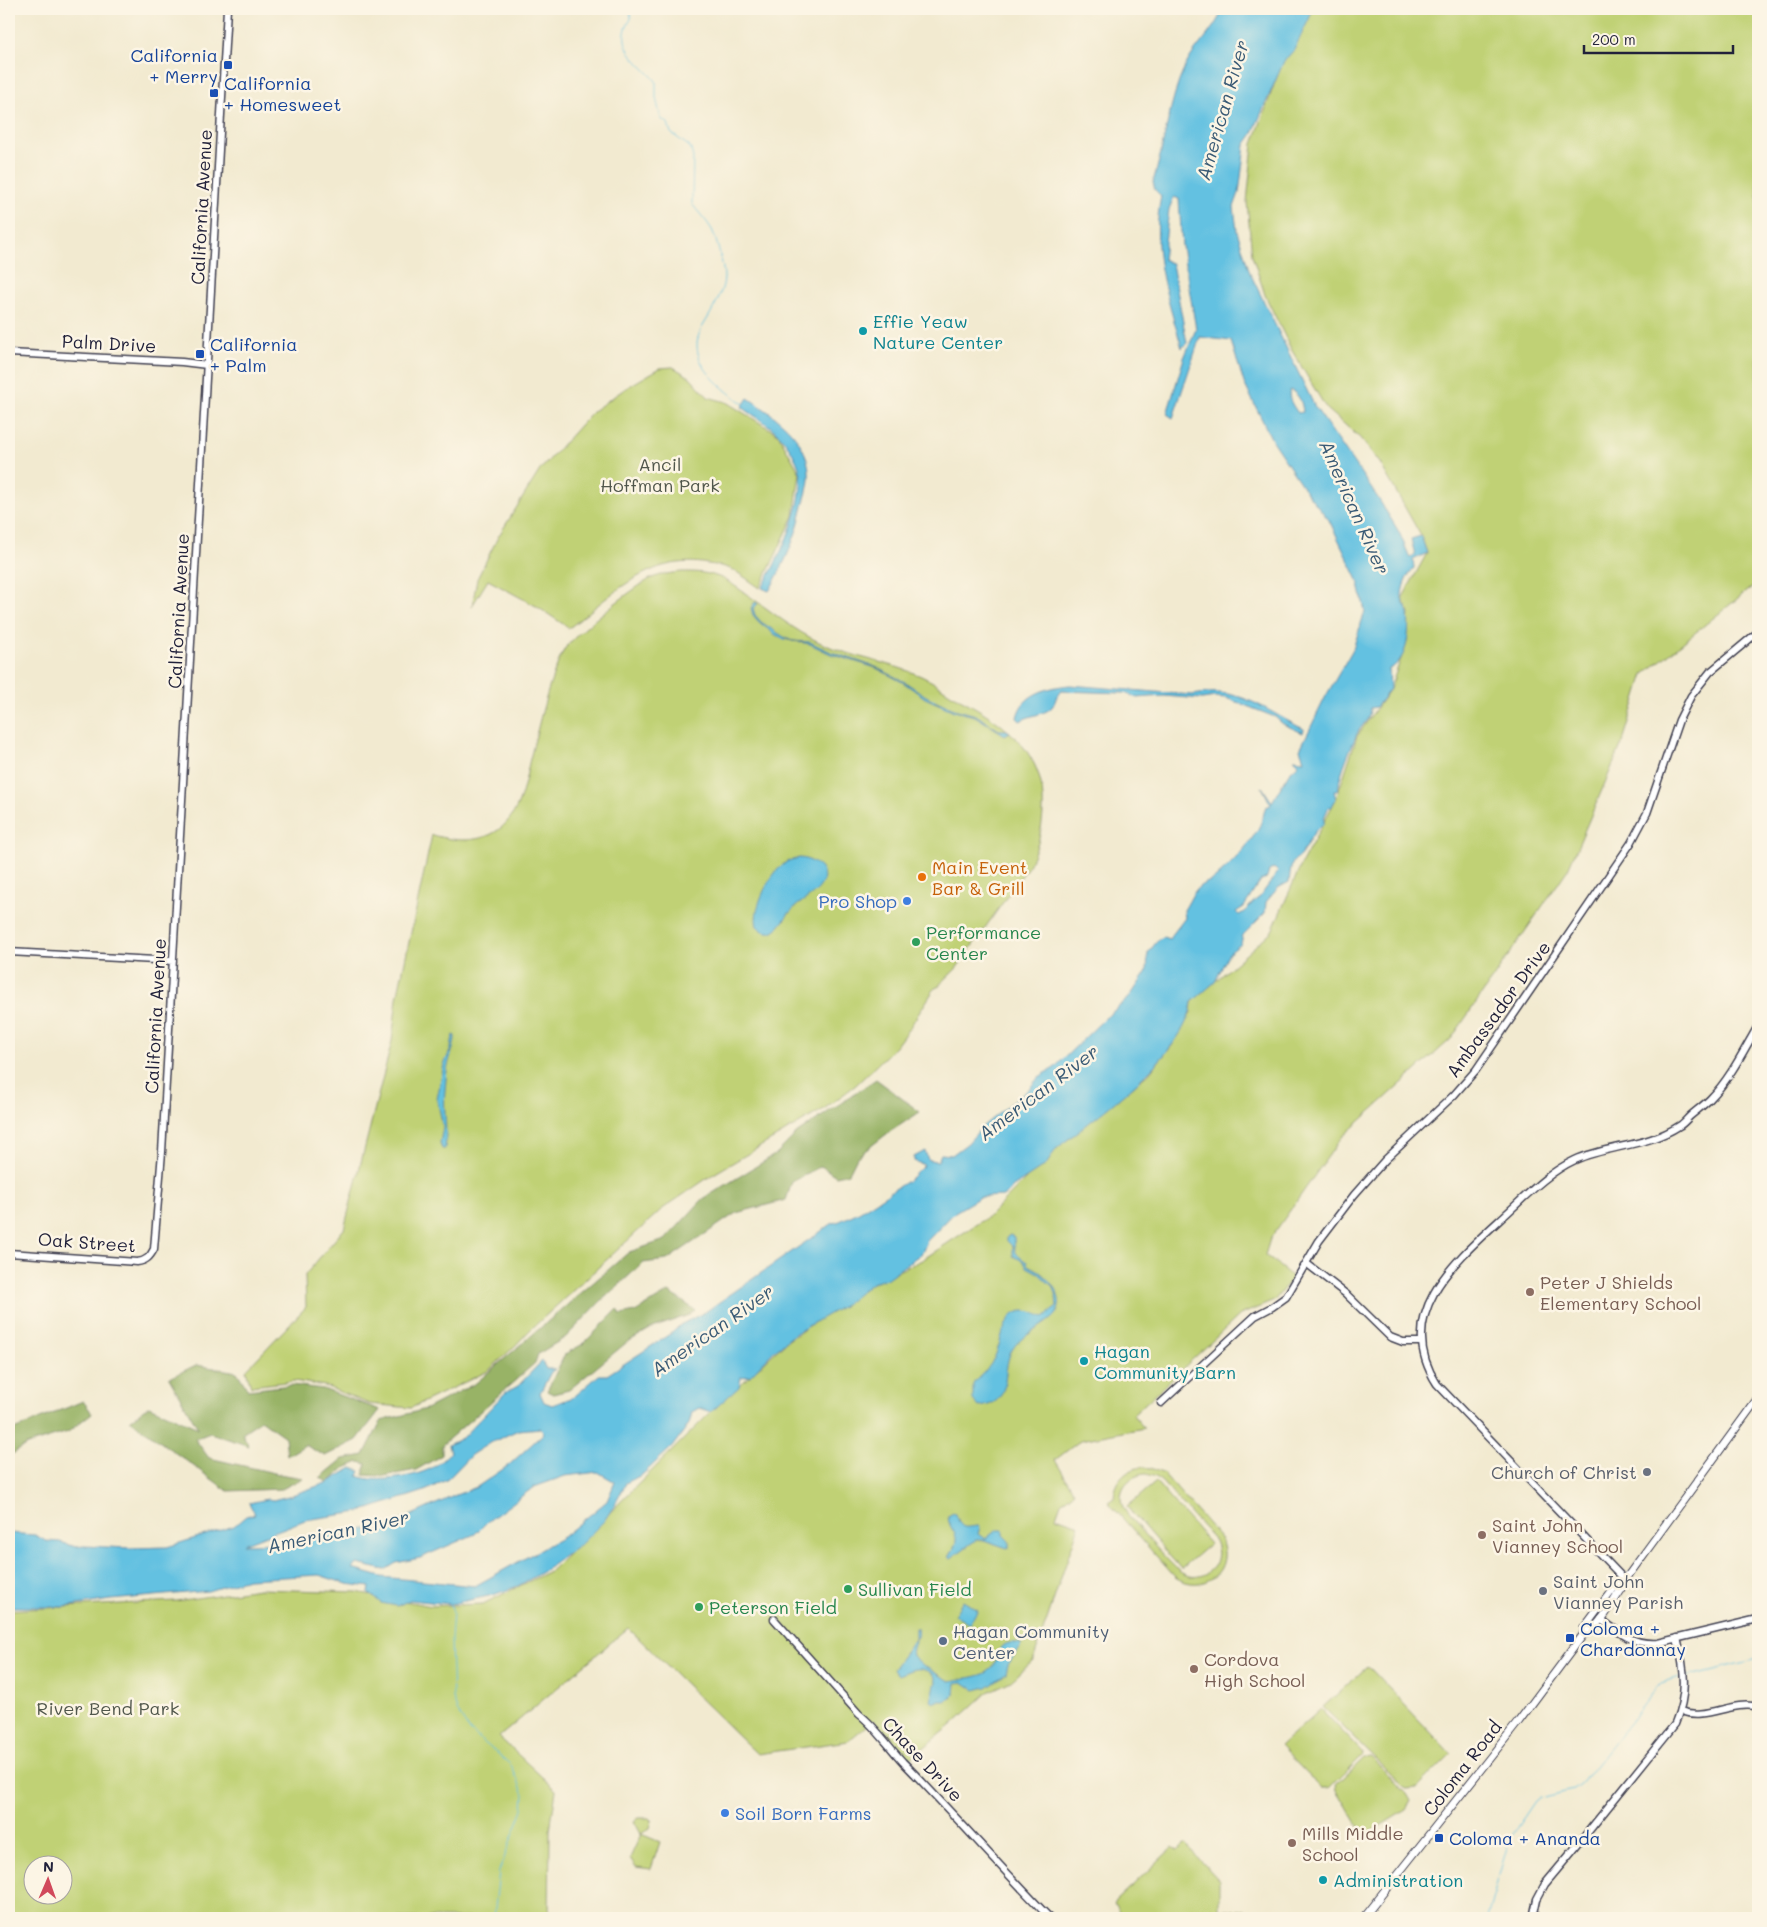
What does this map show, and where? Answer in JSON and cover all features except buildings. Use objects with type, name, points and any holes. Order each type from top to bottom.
[{"type":"main road","name":"Coloma Road","points":[[1583,1635],[1590,1633],[1602,1619],[1624,1586],[1625,1580],[1758,1398]]},
{"type":"main road","name":"Coloma Road","points":[[1363,1918],[1519,1721],[1583,1635],[1586,1626],[1619,1581],[1625,1580]]},
{"type":"main road","points":[[1586,1626],[1595,1620],[1602,1619]]},
{"type":"street","name":"California Avenue","points":[[157,1216],[227,9]]},
{"type":"street","name":"Palm Drive","points":[[9,353],[207,365]]},
{"type":"street","name":"Ambassador Drive","points":[[1160,1403],[1255,1316],[1286,1297],[1331,1224],[1360,1188],[1390,1155],[1454,1095],[1486,1057],[1631,843],[1647,813],[1679,720],[1691,696],[1710,672],[1758,632]]},
{"type":"street","points":[[9,952],[173,961]]},
{"type":"street","points":[[1625,1580],[1442,1391],[1429,1369],[1422,1342],[1424,1317],[1435,1291],[1451,1267],[1545,1178],[1582,1157],[1647,1141],[1681,1125],[1715,1093],[1758,1026]]},
{"type":"street","name":"Oak Street","points":[[9,1253],[143,1261],[150,1257],[154,1249],[157,1216]]},
{"type":"street","points":[[1306,1263],[1346,1294],[1390,1337],[1403,1342],[1422,1342]]},
{"type":"street","name":"Chase Drive","points":[[774,1619],[859,1714],[868,1721],[900,1759],[1050,1918]]},
{"type":"street","points":[[1602,1619],[1625,1636],[1639,1643],[1658,1643],[1758,1619]]},
{"type":"street","points":[[1533,1918],[1537,1899],[1544,1884],[1671,1731],[1684,1701],[1684,1678],[1677,1638]]},
{"type":"street","points":[[1680,1712],[1692,1715],[1719,1711],[1737,1705],[1758,1707]]},
{"type":"green space","name":"River Bend Park","points":[[1297,9],[1758,9],[1758,582],[1644,674],[1623,741],[1568,869],[1451,1039],[1341,1138],[1270,1239],[1265,1255],[1293,1277],[1274,1301],[1240,1315],[1133,1415],[1144,1428],[1081,1440],[1055,1460],[1074,1492],[1061,1503],[1056,1517],[1079,1525],[1033,1661],[1011,1681],[988,1692],[952,1725],[910,1759],[873,1720],[848,1741],[757,1754],[628,1628],[499,1737],[556,1790],[550,1830],[549,1918],[9,1918],[9,1610],[176,1601],[259,1589],[356,1592],[431,1606],[483,1604],[552,1570],[711,1412],[787,1341],[872,1283],[922,1260],[989,1216],[1056,1149],[1148,1074],[1171,1047],[1191,1012],[1192,1002],[1272,931],[1302,863],[1336,799],[1357,736],[1390,689],[1407,642],[1409,612],[1402,599],[1427,553],[1421,536],[1380,463],[1360,438],[1326,408],[1291,349],[1265,295],[1252,255],[1247,202],[1253,144],[1290,40]]},
{"type":"green space","name":"Ancil Hoffman Park","points":[[673,367],[690,377],[708,397],[726,402],[778,434],[800,473],[794,516],[760,588],[728,568],[687,562],[668,565],[632,580],[569,628],[536,606],[488,580],[472,606],[477,579],[498,537],[540,470],[593,411],[626,388],[660,368]]},
{"type":"green space","points":[[682,572],[708,574],[723,579],[811,638],[846,653],[921,676],[1001,725],[1017,739],[1029,755],[1038,773],[1043,794],[1043,817],[1038,843],[1030,864],[956,969],[933,991],[895,1047],[856,1085],[824,1109],[712,1175],[661,1210],[488,1371],[411,1408],[369,1404],[325,1386],[294,1381],[251,1386],[246,1370],[306,1307],[305,1275],[344,1229],[392,1041],[397,998],[432,835],[451,839],[471,840],[490,835],[506,823],[519,801],[544,703],[564,650],[591,623],[644,583],[652,578]]},
{"type":"green space","points":[[876,1079],[920,1112],[888,1133],[857,1157],[849,1173],[836,1176],[821,1166],[792,1182],[786,1200],[736,1213],[667,1260],[643,1263],[600,1302],[566,1337],[538,1354],[535,1363],[442,1445],[442,1455],[416,1470],[384,1476],[363,1475],[367,1464],[359,1462],[345,1468],[329,1482],[320,1478],[343,1459],[364,1455],[381,1421],[426,1409],[476,1383],[629,1252],[665,1240],[703,1199],[776,1154],[796,1134]]},
{"type":"green space","points":[[669,1292],[695,1310],[689,1315],[650,1329],[626,1343],[569,1390],[553,1394],[547,1391],[565,1354],[583,1344],[618,1309],[621,1315],[635,1312]]},
{"type":"green space","points":[[196,1365],[237,1372],[248,1390],[291,1385],[323,1389],[380,1410],[357,1440],[325,1456],[305,1445],[287,1456],[285,1437],[261,1420],[242,1433],[249,1446],[210,1433],[195,1439],[209,1458],[303,1478],[282,1489],[228,1491],[130,1420],[149,1406],[198,1428],[169,1378]]},
{"type":"green space","points":[[83,1401],[92,1413],[68,1432],[27,1445],[9,1456],[9,1432]]},
{"type":"green space","points":[[1136,1468],[1151,1468],[1164,1474],[1220,1538],[1224,1549],[1224,1560],[1214,1576],[1206,1581],[1197,1583],[1186,1582],[1175,1577],[1108,1502],[1114,1498],[1116,1486],[1122,1477]],"holes":[[[1146,1474],[1156,1477],[1215,1541],[1218,1550],[1215,1565],[1204,1575],[1188,1576],[1180,1572],[1140,1530],[1123,1507],[1121,1495],[1129,1480]]]},
{"type":"green space","points":[[1156,1482],[1210,1544],[1181,1569],[1127,1507]]},
{"type":"green space","points":[[1368,1666],[1451,1754],[1417,1788],[1406,1789],[1323,1707]]},
{"type":"green space","points":[[1321,1709],[1363,1755],[1329,1789],[1322,1789],[1280,1746]]},
{"type":"green space","points":[[1371,1757],[1407,1794],[1411,1801],[1406,1810],[1370,1832],[1361,1830],[1337,1790],[1336,1785],[1364,1758]]},
{"type":"green space","points":[[639,1818],[649,1818],[652,1821],[650,1828],[641,1834],[634,1821]]},
{"type":"green space","points":[[641,1834],[660,1842],[651,1869],[636,1867],[630,1858]]},
{"type":"green space","points":[[1185,1844],[1219,1880],[1219,1909],[1244,1910],[1244,1918],[1122,1918],[1114,1903],[1173,1847],[1178,1851]]},
{"type":"water","name":"American River","points":[[1223,9],[1311,9],[1310,17],[1294,50],[1284,61],[1252,135],[1245,145],[1239,193],[1234,207],[1237,231],[1250,273],[1315,407],[1378,498],[1399,532],[1410,558],[1415,555],[1411,539],[1421,536],[1427,553],[1413,560],[1414,568],[1407,578],[1402,591],[1402,599],[1409,621],[1404,653],[1395,665],[1389,669],[1390,689],[1376,707],[1370,708],[1368,718],[1358,732],[1341,774],[1337,791],[1334,791],[1336,799],[1331,808],[1329,806],[1324,818],[1324,824],[1314,833],[1301,854],[1293,862],[1289,882],[1278,888],[1266,902],[1265,913],[1243,935],[1241,944],[1229,953],[1215,982],[1192,1002],[1186,1022],[1174,1043],[1137,1083],[1056,1149],[1046,1165],[1013,1187],[1005,1196],[980,1197],[955,1212],[927,1241],[922,1253],[886,1279],[872,1283],[843,1306],[796,1333],[774,1351],[750,1376],[741,1377],[739,1387],[711,1412],[699,1408],[692,1412],[689,1424],[672,1447],[643,1474],[626,1483],[604,1521],[582,1543],[542,1572],[518,1586],[493,1595],[451,1604],[410,1600],[397,1606],[381,1603],[369,1593],[370,1587],[347,1584],[319,1575],[248,1579],[208,1591],[110,1600],[64,1607],[9,1607],[9,1533],[35,1535],[46,1541],[60,1542],[76,1547],[167,1547],[234,1526],[246,1516],[255,1514],[249,1503],[292,1495],[329,1482],[352,1468],[360,1471],[358,1476],[375,1479],[397,1478],[428,1470],[437,1465],[450,1453],[448,1445],[462,1438],[505,1393],[518,1386],[542,1361],[546,1369],[555,1369],[551,1372],[540,1393],[544,1402],[552,1405],[574,1397],[599,1375],[607,1375],[673,1332],[680,1325],[705,1312],[833,1223],[859,1212],[909,1180],[924,1165],[914,1161],[914,1157],[925,1151],[928,1160],[938,1161],[941,1154],[952,1155],[968,1143],[983,1126],[1028,1090],[1039,1077],[1054,1068],[1103,1020],[1129,998],[1147,971],[1148,953],[1158,940],[1163,937],[1169,939],[1185,918],[1184,910],[1196,890],[1221,873],[1249,842],[1259,827],[1266,807],[1271,805],[1262,787],[1272,802],[1289,773],[1299,764],[1294,759],[1304,760],[1300,749],[1326,696],[1353,649],[1365,611],[1358,580],[1329,520],[1307,493],[1273,442],[1244,383],[1231,341],[1200,337],[1173,418],[1167,414],[1184,358],[1196,329],[1182,246],[1179,199],[1174,197],[1169,209],[1163,259],[1172,264],[1187,343],[1182,348],[1162,273],[1158,236],[1161,196],[1155,190],[1153,182],[1179,81],[1193,53]],"holes":[[[1290,390],[1298,396],[1303,412],[1298,413],[1289,396]],[[1274,868],[1278,872],[1259,898],[1239,915],[1236,912],[1244,907],[1261,880],[1267,878],[1269,871]],[[541,1428],[544,1433],[509,1465],[477,1487],[379,1530],[363,1529],[291,1543],[243,1544],[305,1520],[359,1512],[425,1491],[448,1479],[471,1455],[488,1444],[518,1430]],[[598,1472],[615,1482],[607,1501],[563,1537],[475,1586],[381,1577],[353,1569],[357,1564],[385,1570],[396,1563],[420,1558],[475,1534],[488,1521],[534,1487],[565,1476]]]},
{"type":"water","points":[[748,398],[788,428],[802,448],[807,459],[809,472],[808,486],[793,541],[769,591],[762,588],[788,535],[798,506],[801,479],[794,456],[783,439],[771,427],[742,407]]},
{"type":"water","points":[[755,602],[758,604],[753,608],[755,615],[761,622],[791,640],[783,639],[774,634],[759,622],[753,615],[751,608]]},
{"type":"water","points":[[795,641],[810,642],[831,652],[876,667],[905,682],[926,696],[954,709],[976,715],[999,730],[1010,732],[1005,735],[975,716],[954,711],[925,698],[904,683],[876,668],[831,654],[810,644]]},
{"type":"water","points":[[1070,685],[1192,695],[1219,693],[1231,695],[1253,702],[1304,729],[1303,733],[1283,724],[1275,717],[1226,698],[1202,699],[1164,696],[1137,698],[1125,693],[1061,691],[1052,707],[1047,711],[1020,721],[1017,718],[1024,703],[1037,693]]},
{"type":"water","points":[[800,858],[812,861],[820,868],[823,872],[823,882],[817,891],[792,910],[778,928],[771,932],[763,931],[757,926],[756,919],[760,901],[768,883],[785,863]]},
{"type":"water","points":[[453,1035],[455,1040],[447,1069],[445,1090],[446,1142],[445,1149],[442,1149],[440,1143],[443,1127],[437,1099],[444,1064],[451,1049]]},
{"type":"water","points":[[1010,1235],[1014,1237],[1017,1254],[1028,1265],[1041,1273],[1053,1286],[1058,1296],[1059,1307],[1052,1318],[1018,1342],[1014,1347],[1009,1355],[1003,1392],[991,1404],[979,1407],[973,1400],[973,1384],[991,1363],[996,1354],[1007,1322],[1017,1312],[1032,1312],[1044,1317],[1057,1307],[1056,1296],[1052,1286],[1038,1273],[1027,1267],[1023,1261],[1013,1256],[1013,1247],[1007,1241],[1007,1237]]},
{"type":"water","points":[[953,1513],[956,1514],[964,1527],[979,1526],[978,1534],[985,1539],[997,1530],[1003,1530],[1003,1535],[1009,1541],[1009,1547],[1007,1548],[984,1540],[976,1540],[951,1558],[949,1557],[956,1542],[948,1516]]},
{"type":"water","points":[[963,1601],[978,1610],[969,1624],[954,1615]]},
{"type":"water","points":[[915,1628],[917,1628],[918,1632],[912,1652],[913,1656],[924,1666],[950,1681],[986,1673],[993,1666],[1002,1647],[1013,1643],[1022,1644],[1008,1665],[1006,1674],[987,1687],[975,1690],[963,1682],[956,1683],[955,1694],[945,1701],[934,1703],[931,1701],[936,1681],[934,1675],[920,1669],[898,1675],[893,1669],[915,1639]]},
{"type":"waterway","points":[[630,9],[631,19],[626,29],[626,45],[630,53],[656,81],[656,98],[661,119],[668,123],[671,133],[690,147],[693,157],[692,204],[713,232],[723,267],[722,289],[698,338],[697,350],[708,372],[745,405]]},
{"type":"waterway","points":[[451,1604],[453,1613],[451,1639],[453,1698],[457,1711],[469,1730],[511,1765],[524,1794],[523,1809],[499,1871],[494,1918]]},
{"type":"waterway","points":[[1686,1677],[1758,1659]]},
{"type":"waterway","points":[[1487,1918],[1509,1840],[1535,1802],[1540,1798],[1573,1790],[1581,1784],[1657,1688],[1661,1684],[1680,1678]]},
{"type":"place","name":"California + Merry","points":[[228,65]]},
{"type":"place","name":"California + Homesweet","points":[[214,93]]},
{"type":"place","name":"Effie Yeaw Nature Center","points":[[863,331]]},
{"type":"place","name":"California + Palm","points":[[200,354]]},
{"type":"place","name":"Main Event Bar & Grill","points":[[922,877]]},
{"type":"place","name":"Pro Shop","points":[[907,901]]},
{"type":"place","name":"Performance Center","points":[[916,942]]},
{"type":"place","name":"Peter J Shields Elementary School","points":[[1530,1292]]},
{"type":"place","name":"Hagan Community Barn","points":[[1084,1361]]},
{"type":"place","name":"Church of Christ","points":[[1647,1472]]},
{"type":"place","name":"Saint John Vianney School","points":[[1482,1535]]},
{"type":"place","name":"Sullivan Field","points":[[848,1589]]},
{"type":"place","name":"Saint John Vianney Parish","points":[[1543,1591]]},
{"type":"place","name":"Peterson Field","points":[[699,1607]]},
{"type":"place","name":"Coloma + Chardonnay","points":[[1570,1638]]},
{"type":"place","name":"Hagan Community Center","points":[[943,1641]]},
{"type":"place","name":"Cordova High School","points":[[1194,1669]]},
{"type":"place","name":"Soil Born Farms","points":[[725,1813]]},
{"type":"place","name":"Coloma + Ananda","points":[[1439,1838]]},
{"type":"place","name":"Mills Middle School","points":[[1292,1843]]},
{"type":"place","name":"Administration","points":[[1323,1880]]}]
